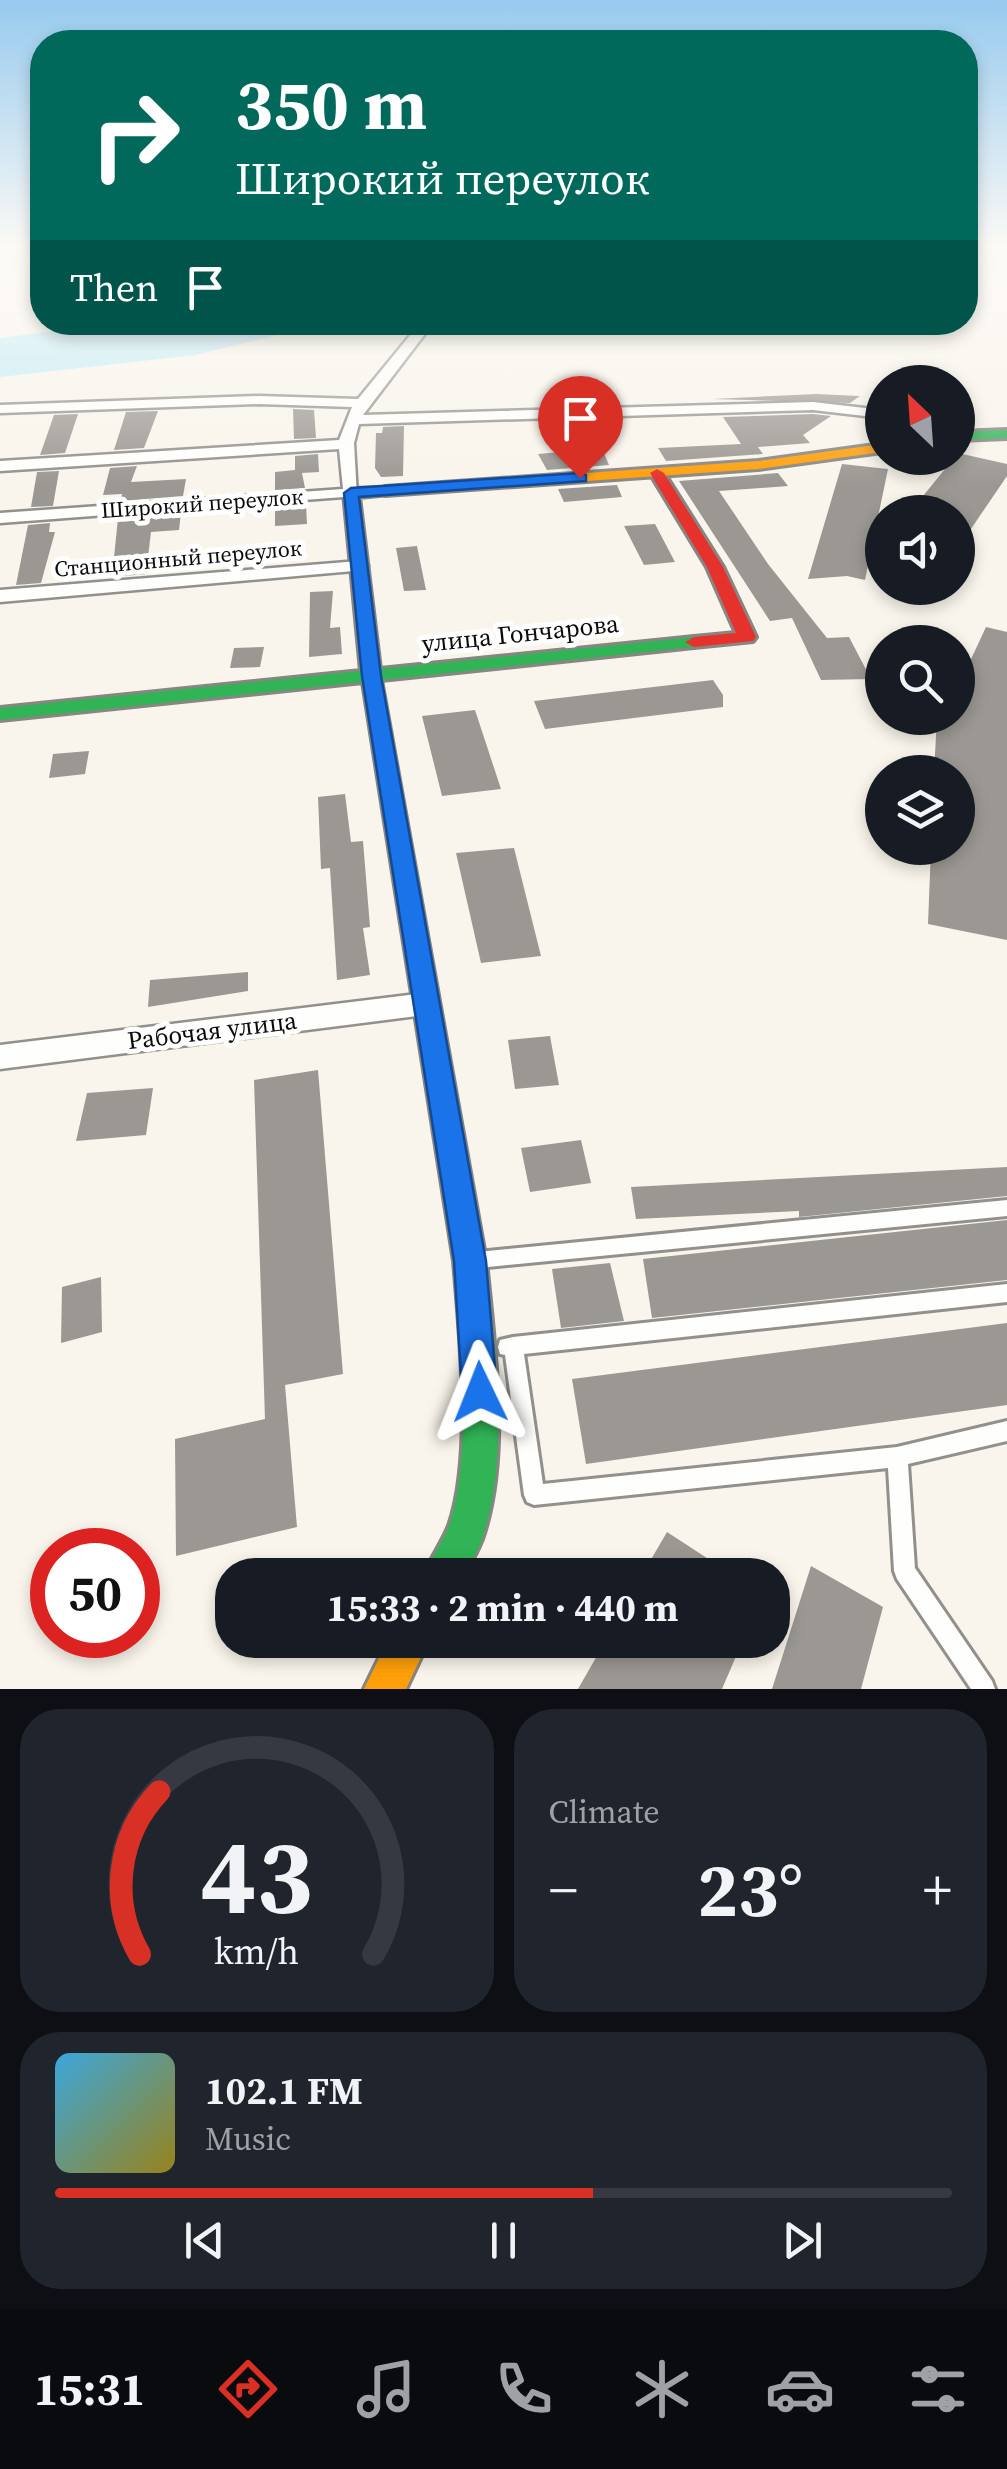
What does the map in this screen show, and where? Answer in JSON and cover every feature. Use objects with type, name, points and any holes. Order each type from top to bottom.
[{"type":"main road","points":[[975,433],[1007,434]]},
{"type":"main road","name":"Широкий переулок","points":[[351,493],[758,465],[865,450]]},
{"type":"main road","name":"улица Гончарова","points":[[0,714],[747,637],[715,567],[657,472]]},
{"type":"main road","points":[[351,493],[371,676],[470,1261],[479,1350],[479,1425],[468,1528],[453,1558]]},
{"type":"main road","points":[[384,1689],[400,1658]]},
{"type":"street","points":[[351,493],[353,464],[346,444],[352,420],[418,335]]},
{"type":"street","points":[[0,408],[242,400],[363,403]]},
{"type":"street","points":[[352,420],[813,406],[865,412]]},
{"type":"street","points":[[0,466],[346,444]]},
{"type":"street","name":"Широкий переулок","points":[[0,518],[351,493]]},
{"type":"street","name":"Станционный переулок","points":[[0,596],[359,566]]},
{"type":"street","name":"Рабочая улица","points":[[0,1057],[425,1004]]},
{"type":"lane","points":[[470,1261],[1007,1208]]},
{"type":"lane","points":[[479,1350],[1007,1293]]},
{"type":"lane","points":[[513,1346],[534,1495],[897,1457],[1007,1431]]},
{"type":"lane","points":[[897,1457],[905,1571],[984,1689]]},
{"type":"water","points":[[30,334],[278,335],[195,355],[0,377],[0,338]]},
{"type":"building","points":[[860,396],[850,403],[712,399]]},
{"type":"building","points":[[293,409],[314,410],[316,438],[294,439]]},
{"type":"building","points":[[158,411],[144,448],[114,450],[126,412]]},
{"type":"building","points":[[78,414],[65,453],[40,455],[54,415]]},
{"type":"building","points":[[831,416],[803,435],[810,443],[758,447],[763,454],[666,461],[658,448],[741,444],[723,417]]},
{"type":"building","points":[[404,426],[403,476],[381,477],[375,468],[376,433],[382,433],[383,427]]},
{"type":"building","points":[[572,451],[573,455],[604,453],[609,465],[547,470],[538,454]]},
{"type":"building","points":[[318,454],[319,472],[302,473],[305,488],[275,490],[275,472],[295,470],[295,456]]},
{"type":"building","points":[[975,457],[1007,464],[1007,476],[975,523],[975,495],[924,495],[940,475],[975,475]]},
{"type":"building","points":[[842,464],[865,466],[865,475],[887,475],[883,495],[865,495],[865,580],[847,576],[808,579]]},
{"type":"building","points":[[137,466],[131,482],[186,479],[183,496],[121,501],[122,494],[103,495],[110,468]]},
{"type":"building","points":[[59,471],[53,506],[31,507],[37,472]]},
{"type":"building","points":[[778,473],[788,486],[719,491],[768,564],[827,638],[849,637],[865,668],[865,679],[821,680],[792,618],[770,621],[679,481]]},
{"type":"building","points":[[617,485],[622,497],[564,502],[558,489]]},
{"type":"building","points":[[306,504],[307,524],[275,526],[275,506]]},
{"type":"building","points":[[181,513],[179,530],[151,532],[146,574],[112,577],[118,518]]},
{"type":"building","points":[[50,523],[49,532],[55,532],[41,583],[16,585],[28,525]]},
{"type":"building","points":[[655,524],[675,562],[644,565],[624,526]]},
{"type":"building","points":[[417,546],[426,590],[404,591],[396,548]]},
{"type":"building","points":[[333,591],[330,628],[340,627],[342,654],[309,657],[310,592]]},
{"type":"building","points":[[986,627],[1007,632],[1007,940],[928,924],[930,865],[975,865],[975,755],[935,755],[936,735],[975,735],[975,651]]},
{"type":"building","points":[[264,647],[260,667],[230,668],[234,648]]},
{"type":"building","points":[[713,680],[723,695],[723,707],[545,729],[534,701]]},
{"type":"building","points":[[475,710],[501,789],[442,796],[422,716]]},
{"type":"building","points":[[89,751],[85,774],[49,778],[53,754]]},
{"type":"building","points":[[345,794],[351,842],[363,841],[370,927],[363,928],[370,975],[337,980],[330,868],[321,869],[318,797]]},
{"type":"building","points":[[514,848],[541,956],[481,963],[456,853]]},
{"type":"building","points":[[248,972],[248,991],[148,1007],[150,980]]},
{"type":"building","points":[[550,1036],[559,1085],[515,1089],[508,1040]]},
{"type":"building","points":[[318,1070],[343,1374],[285,1385],[297,1527],[176,1556],[175,1439],[265,1419],[254,1080]]},
{"type":"building","points":[[153,1088],[146,1135],[76,1141],[87,1093]]},
{"type":"building","points":[[581,1140],[591,1183],[530,1192],[521,1148]]},
{"type":"building","points":[[1007,1167],[1007,1196],[799,1217],[799,1211],[636,1219],[631,1187]]},
{"type":"building","points":[[1007,1220],[1007,1280],[652,1318],[643,1259]]},
{"type":"building","points":[[610,1263],[624,1321],[561,1328],[552,1269]]},
{"type":"building","points":[[101,1277],[102,1332],[61,1343],[62,1287]]},
{"type":"building","points":[[1007,1323],[1007,1405],[586,1464],[572,1379]]},
{"type":"building","points":[[667,1532],[707,1558],[652,1558]]},
{"type":"building","points":[[811,1566],[883,1607],[861,1689],[772,1689],[782,1658],[790,1658],[790,1632]]},
{"type":"building","points":[[596,1658],[735,1658],[722,1689],[578,1689]]},
{"type":"traffic: fast","points":[[975,435],[1007,434]]},
{"type":"traffic: fast","points":[[385,491],[351,493],[371,676],[470,1261],[476,1327],[480,1427],[474,1493],[466,1532],[452,1558]]},
{"type":"traffic: fast","points":[[0,714],[694,642]]},
{"type":"traffic: slow","points":[[385,491],[758,465],[865,450]]},
{"type":"traffic: slow","points":[[384,1689],[400,1658]]},
{"type":"traffic: jam","points":[[657,473],[715,567],[747,637],[694,642]]},
{"type":"route","points":[[480,1392],[470,1261],[371,676],[351,493],[580,478]]}]
